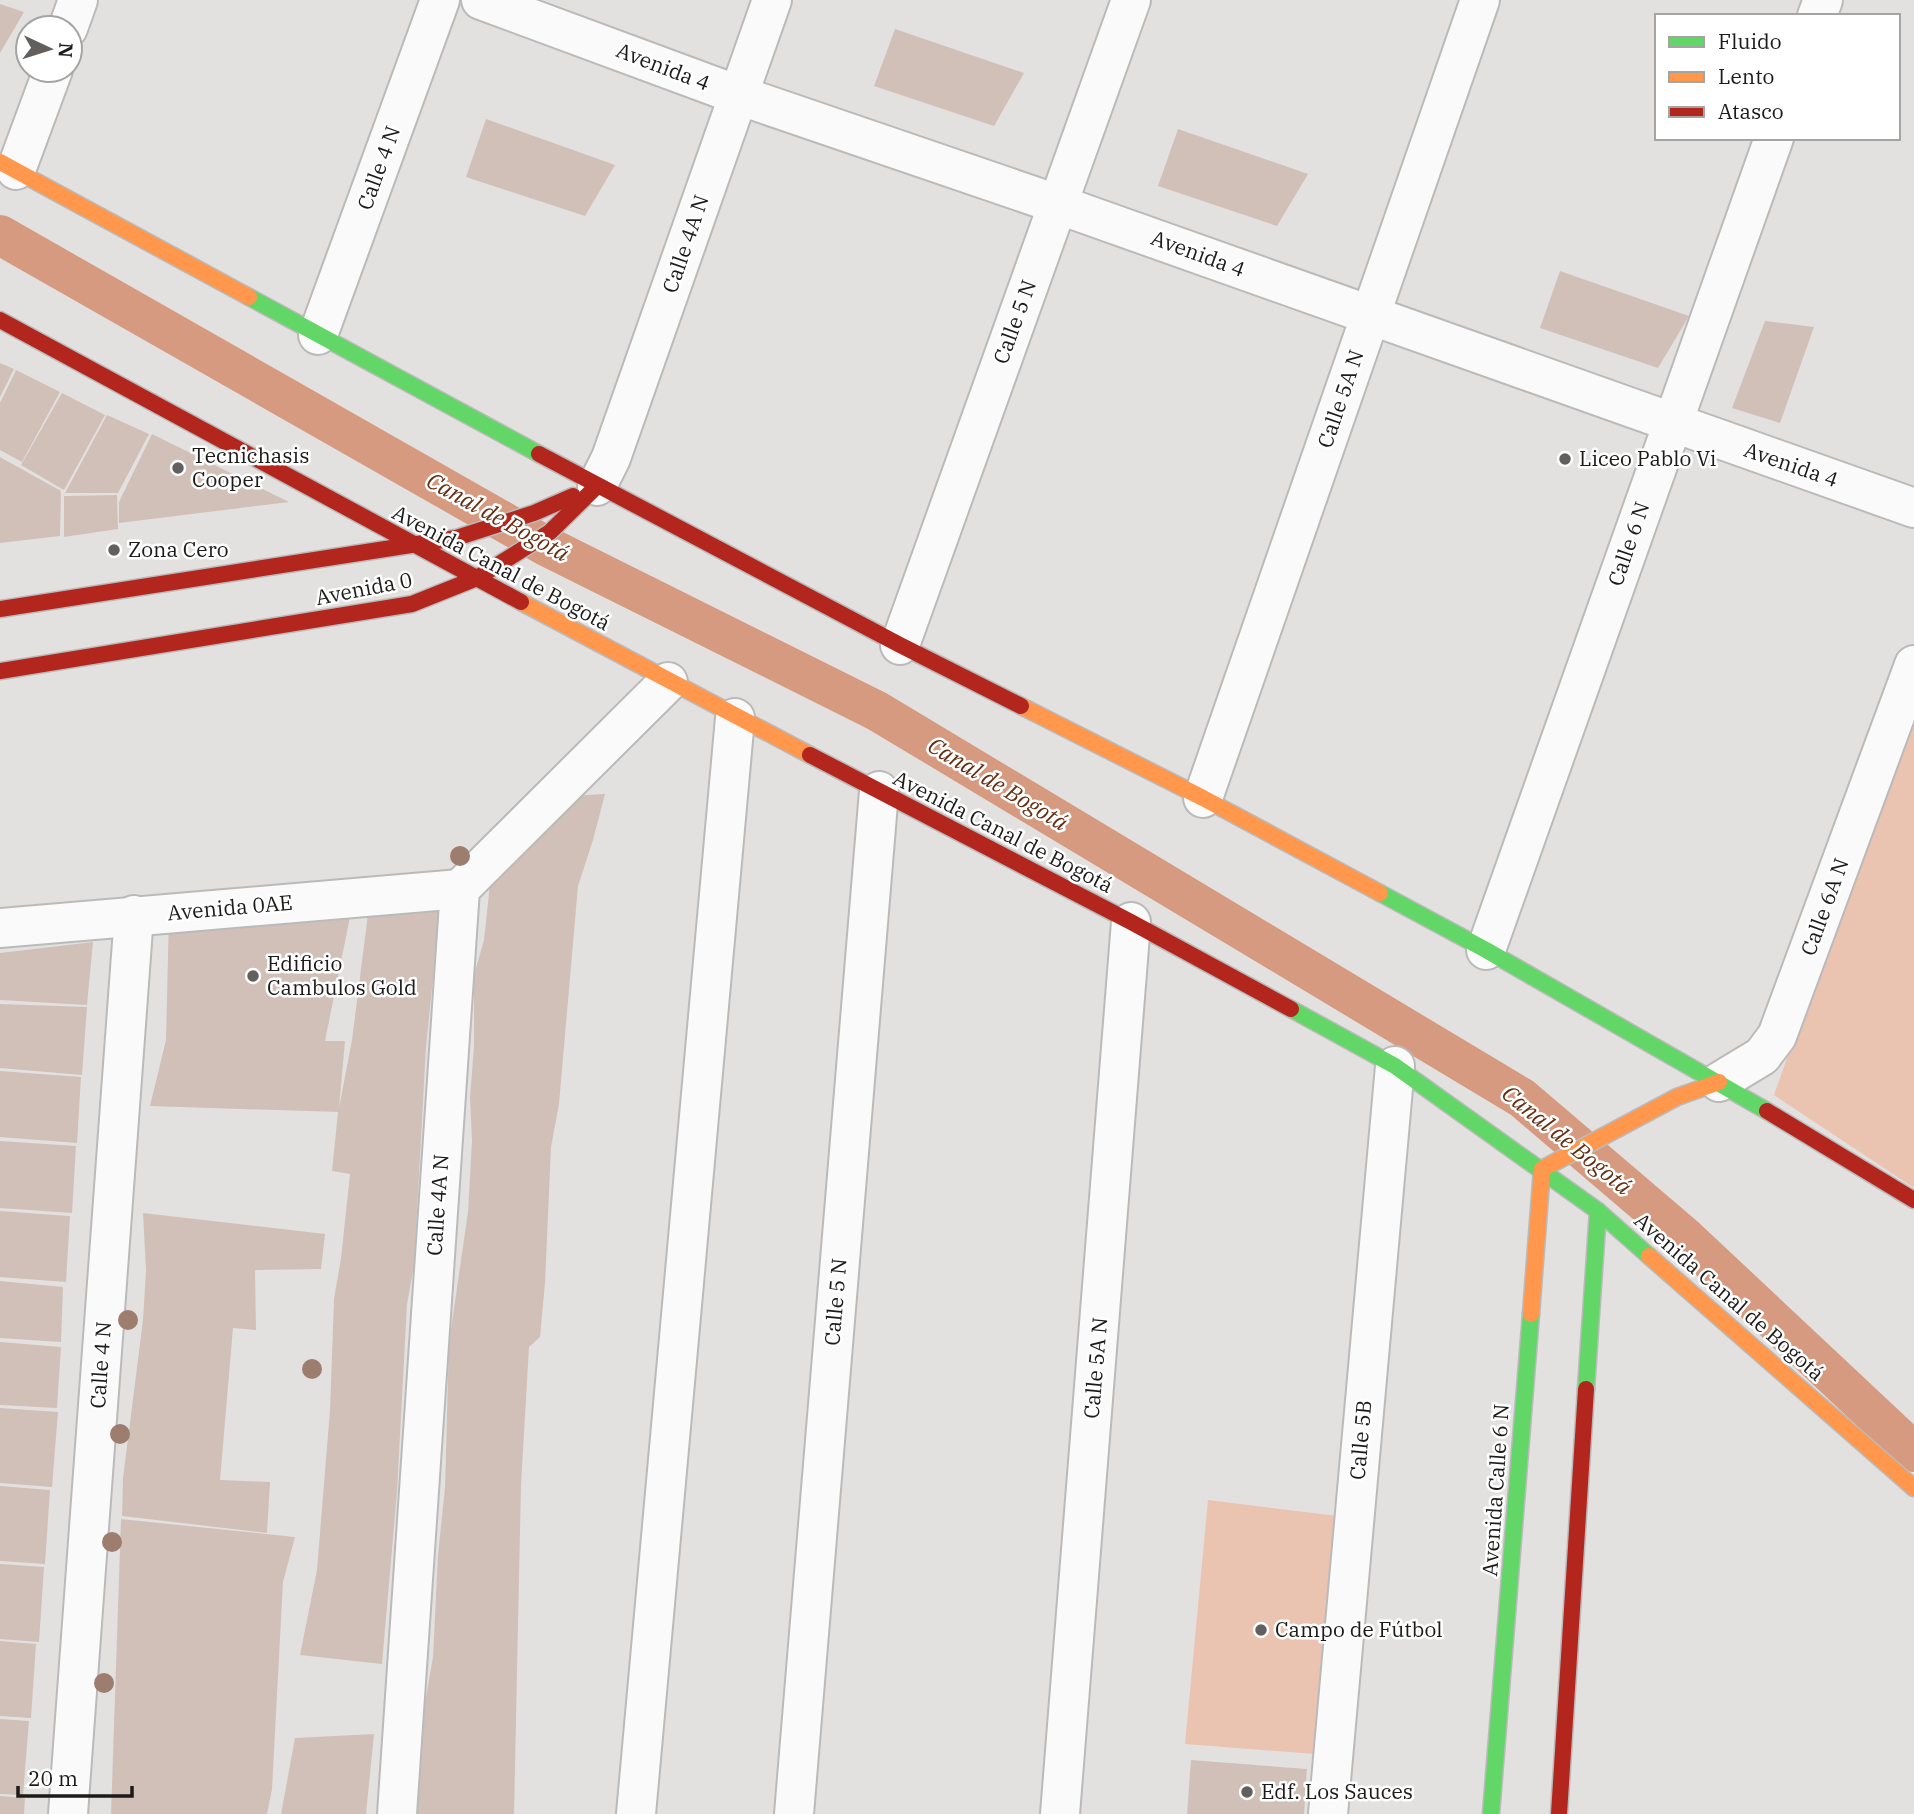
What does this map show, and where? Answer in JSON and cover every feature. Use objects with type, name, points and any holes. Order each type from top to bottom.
[{"type":"main road","points":[[8,166],[597,486],[900,645],[1203,798],[1486,950],[1718,1082],[1914,1200]]},
{"type":"main road","name":"Avenida Canal de Bogotá","points":[[0,320],[735,718],[1131,922],[1395,1066],[1542,1169],[1598,1212],[1914,1488]]},
{"type":"main road","name":"Avenida 0","points":[[0,610],[456,538],[534,513],[597,486]]},
{"type":"main road","name":"Avenida 0","points":[[0,671],[412,604],[477,578],[550,533],[597,486]]},
{"type":"main road","name":"Calle 6A N","points":[[1542,1169],[1677,1097],[1718,1082]]},
{"type":"main road","name":"Avenida Calle 6 N","points":[[1491,1814],[1542,1169]]},
{"type":"main road","points":[[1559,1814],[1598,1212]]},
{"type":"street","name":"Calle 4 N","points":[[318,335],[440,0]]},
{"type":"street","name":"Avenida 4","points":[[481,0],[738,95],[1057,204],[1914,508]]},
{"type":"street","name":"Calle 4A N","points":[[597,486],[611,458],[772,0]]},
{"type":"street","name":"Calle 5 N","points":[[900,645],[1131,0]]},
{"type":"street","name":"Calle 5A N","points":[[1203,798],[1480,0]]},
{"type":"street","points":[[8,166],[46,84]]},
{"type":"street","name":"Calle 6 N","points":[[1486,950],[1773,140]]},
{"type":"street","name":"Calle 6A N","points":[[1718,1082],[1762,1056],[1777,1036],[1914,666]]},
{"type":"street","points":[[460,889],[668,682]]},
{"type":"street","points":[[636,1814],[735,718]]},
{"type":"street","name":"Calle 5 N","points":[[794,1814],[878,791]]},
{"type":"street","name":"Calle 4A N","points":[[397,1814],[460,889]]},
{"type":"street","name":"Avenida 0AE","points":[[0,928],[460,889]]},
{"type":"street","name":"Calle 4 N","points":[[68,1814],[134,915]]},
{"type":"street","name":"Calle 5A N","points":[[1060,1814],[1131,922]]},
{"type":"street","name":"Calle 5B","points":[[1328,1814],[1395,1066]]},
{"type":"shaded area","points":[[1914,700],[1914,1188],[1774,1095]]},
{"type":"shaded area","name":"Campo de Fútbol","points":[[1208,1500],[1337,1516],[1315,1754],[1185,1744]]},
{"type":"building","points":[[0,4],[24,12],[14,14],[14,29],[0,53]]},
{"type":"building","points":[[895,29],[1024,73],[994,126],[874,86]]},
{"type":"building","points":[[486,119],[615,165],[585,216],[466,177]]},
{"type":"building","points":[[1178,129],[1308,174],[1277,226],[1158,186]]},
{"type":"building","points":[[1560,271],[1689,316],[1658,368],[1540,328]]},
{"type":"building","points":[[1765,321],[1814,327],[1780,423],[1732,408]]},
{"type":"building","points":[[0,363],[14,369],[0,397]]},
{"type":"building","points":[[16,370],[60,392],[22,462],[0,450],[0,403]]},
{"type":"building","points":[[62,393],[105,415],[64,490],[21,465]]},
{"type":"building","points":[[107,415],[149,434],[118,493],[65,493]]},
{"type":"building","name":"Tecnichasis Cooper","points":[[152,434],[289,502],[119,523],[119,502]]},
{"type":"building","points":[[0,457],[61,491],[60,536],[0,543]]},
{"type":"building","points":[[117,495],[118,529],[64,537],[64,496]]},
{"type":"building","points":[[605,794],[578,886],[559,1104],[551,1147],[540,1337],[529,1347],[521,1485],[514,1814],[416,1814],[417,1748],[433,1657],[438,1555],[445,1487],[449,1343],[468,1212],[472,1141],[470,1098],[474,1046],[474,975],[484,940],[490,884],[568,796]]},
{"type":"building","points":[[354,897],[325,1041],[345,1041],[339,1108],[352,1040],[368,914],[440,909],[426,1047],[414,1266],[407,1304],[397,1492],[382,1664],[300,1655],[317,1570],[330,1410],[334,1299],[350,1174],[332,1171],[338,1112],[150,1106],[166,1040],[169,913]]},
{"type":"building","points":[[93,942],[87,1005],[0,1000],[0,953]]},
{"type":"building","points":[[0,1004],[87,1007],[82,1075],[0,1068]]},
{"type":"building","points":[[0,1071],[81,1077],[77,1143],[0,1137]]},
{"type":"building","points":[[0,1141],[76,1146],[72,1213],[0,1208]]},
{"type":"building","points":[[0,1211],[70,1216],[66,1282],[0,1277]]},
{"type":"building","points":[[143,1213],[325,1234],[321,1269],[255,1270],[256,1330],[233,1328],[220,1480],[270,1482],[267,1533],[122,1516],[123,1478],[143,1320],[146,1270]]},
{"type":"building","points":[[0,1281],[63,1287],[61,1342],[0,1338]]},
{"type":"building","points":[[0,1342],[61,1347],[57,1408],[0,1405]]},
{"type":"building","points":[[0,1408],[58,1412],[52,1487],[0,1483]]},
{"type":"building","points":[[0,1486],[50,1490],[45,1564],[0,1561]]},
{"type":"building","points":[[121,1519],[295,1537],[283,1582],[272,1789],[267,1814],[111,1814]]},
{"type":"building","points":[[0,1564],[44,1567],[39,1642],[0,1639]]},
{"type":"building","points":[[0,1641],[36,1644],[31,1718],[0,1716]]},
{"type":"building","points":[[0,1719],[29,1721],[23,1795],[0,1794]]},
{"type":"building","points":[[374,1734],[366,1814],[281,1814],[295,1738]]},
{"type":"building","name":"Edf. Los Sauces","points":[[1191,1760],[1307,1769],[1304,1814],[1187,1814]]},
{"type":"building","points":[[0,1796],[25,1798],[24,1814],[0,1814]]},
{"type":"waterway","name":"Canal de Bogotá","points":[[0,235],[546,546],[877,711],[1522,1098],[1686,1238],[1914,1452]]},
{"type":"traffic: fast","points":[[249,297],[539,454]]},
{"type":"traffic: fast","points":[[1380,893],[1486,950],[1767,1111]]},
{"type":"traffic: fast","points":[[1291,1009],[1395,1066],[1598,1211],[1649,1256]]},
{"type":"traffic: fast","points":[[1586,1389],[1598,1211]]},
{"type":"traffic: fast","points":[[1491,1814],[1531,1314]]},
{"type":"traffic: slow","points":[[0,162],[249,297]]},
{"type":"traffic: slow","points":[[521,602],[810,755]]},
{"type":"traffic: slow","points":[[1021,706],[1203,798],[1380,893]]},
{"type":"traffic: slow","points":[[1531,1314],[1542,1169],[1677,1097],[1719,1082]]},
{"type":"traffic: slow","points":[[1649,1256],[1914,1488]]},
{"type":"traffic: jam","points":[[0,320],[521,602]]},
{"type":"traffic: jam","points":[[539,454],[1021,706]]},
{"type":"traffic: jam","points":[[0,671],[412,604],[477,578],[550,532],[597,486]]},
{"type":"traffic: jam","points":[[0,609],[456,538],[534,513],[573,496]]},
{"type":"traffic: jam","points":[[810,755],[1131,922],[1291,1009]]},
{"type":"traffic: jam","points":[[1767,1111],[1914,1200]]},
{"type":"traffic: jam","points":[[1559,1814],[1586,1389]]},
{"type":"place","name":"Liceo Pablo Vi","points":[[1565,459]]},
{"type":"place","name":"Tecnichasis Cooper","points":[[178,468]]},
{"type":"place","name":"Zona Cero","points":[[114,550]]},
{"type":"place","name":"Edificio Cambulos Gold","points":[[253,976]]},
{"type":"place","name":"Campo de Fútbol","points":[[1261,1630]]},
{"type":"place","name":"Edf. Los Sauces","points":[[1247,1792]]}]
